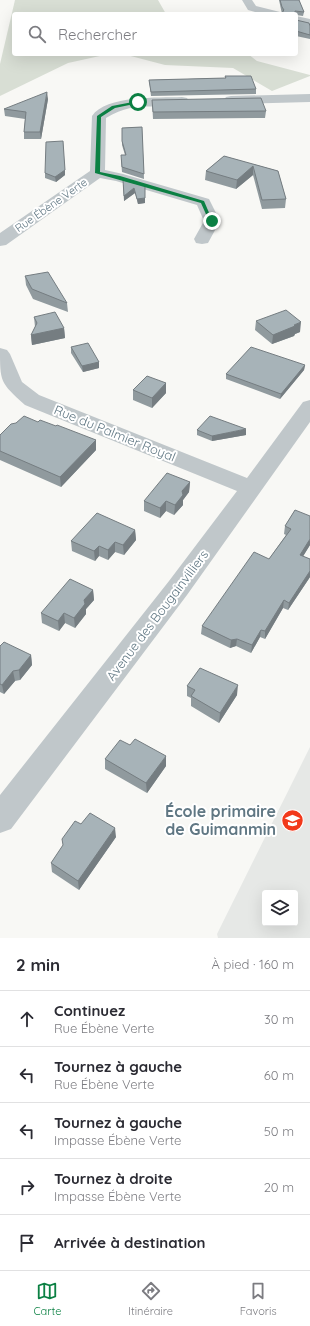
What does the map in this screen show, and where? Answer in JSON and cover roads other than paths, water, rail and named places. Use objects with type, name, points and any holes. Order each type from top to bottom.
[{"type":"street","points":[[247,0],[252,8],[268,12]]},
{"type":"street","points":[[298,20],[310,23]]},
{"type":"street","points":[[216,100],[310,98]]},
{"type":"street","name":"Rue Ébène Verte","points":[[0,241],[97,173],[99,116],[114,107],[138,102],[193,101]]},
{"type":"street","points":[[97,173],[118,177],[203,202],[212,221],[202,239]]},
{"type":"street","name":"Rue du Palmier Royal","points":[[0,354],[6,388],[32,400],[251,488]]},
{"type":"street","name":"Avenue des Bougainvilliers","points":[[0,819],[178,588],[310,407]]},
{"type":"place","name":"École primaire de Guimanmin","points":[[292,820]]}]
